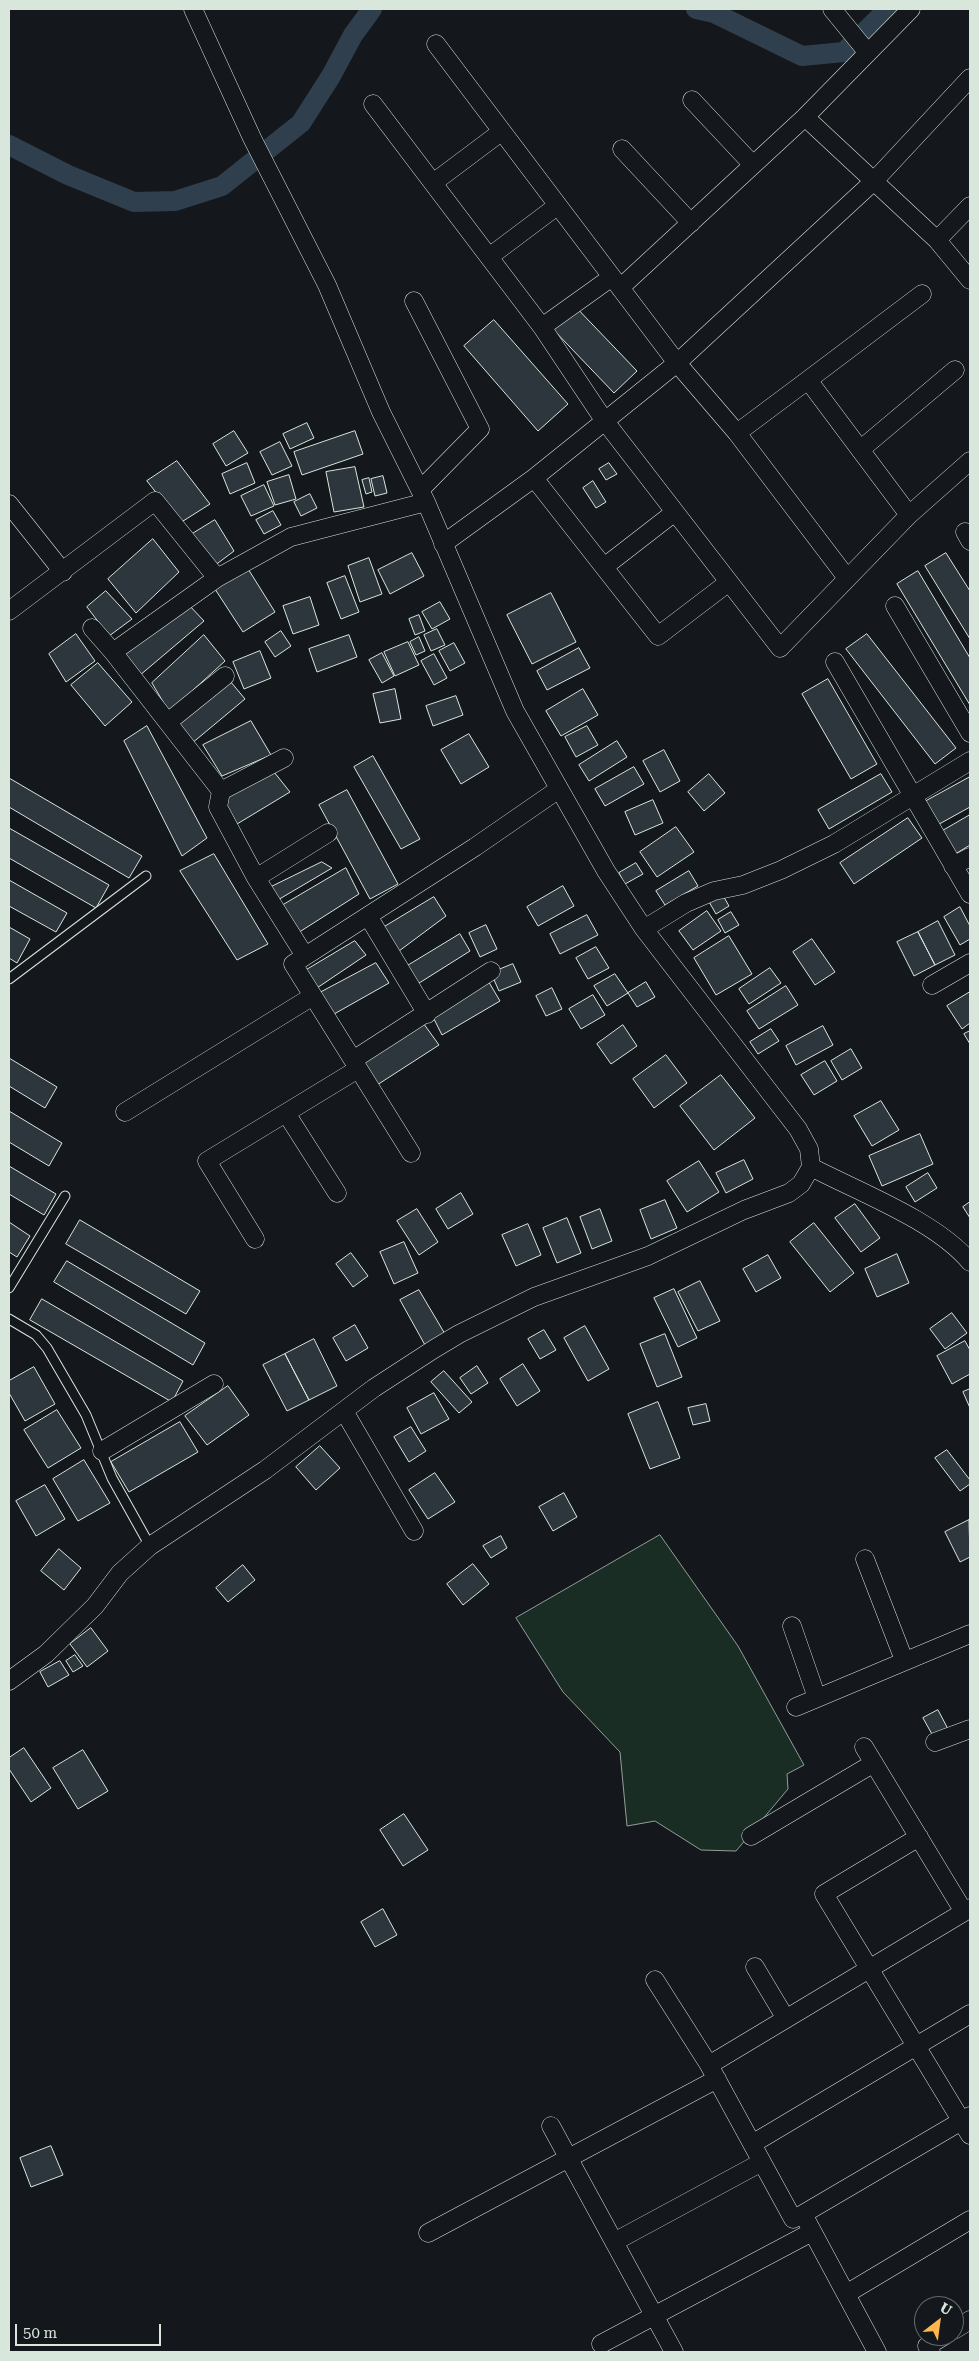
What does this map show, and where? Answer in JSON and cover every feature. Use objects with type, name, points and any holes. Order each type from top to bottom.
[{"type":"street","points":[[9,1681],[46,1654],[95,1606],[120,1573],[150,1546],[265,1470],[374,1388],[460,1334],[534,1297],[648,1256],[744,1210],[790,1193],[801,1184],[811,1167],[810,1149],[798,1129],[661,954],[606,871],[515,711],[423,496],[381,412],[327,285],[274,184],[193,9]]},
{"type":"street","points":[[832,9],[865,50]]},
{"type":"street","points":[[542,327],[616,282],[690,223],[805,117],[865,50],[911,9]]},
{"type":"street","points":[[436,44],[677,363],[737,433],[847,578]]},
{"type":"street","points":[[443,544],[534,478],[677,363],[874,181],[970,78]]},
{"type":"street","points":[[692,100],[752,165]]},
{"type":"street","points":[[373,104],[542,327],[604,420],[780,648],[909,514],[970,461]]},
{"type":"street","points":[[805,117],[937,240],[970,280]]},
{"type":"street","points":[[433,183],[501,132]]},
{"type":"street","points":[[622,149],[690,223]]},
{"type":"street","points":[[489,257],[557,206]]},
{"type":"street","points":[[937,240],[970,206]]},
{"type":"street","points":[[737,433],[922,294]]},
{"type":"street","points":[[113,652],[216,578],[292,537],[423,496],[480,429],[414,301]]},
{"type":"street","points":[[860,450],[955,370]]},
{"type":"street","points":[[808,380],[909,514]]},
{"type":"street","points":[[534,478],[658,636],[729,582]]},
{"type":"street","points":[[9,611],[155,501],[216,578]]},
{"type":"street","points":[[9,504],[63,572]]},
{"type":"street","points":[[604,567],[675,512]]},
{"type":"street","points":[[895,606],[970,733]]},
{"type":"street","points":[[92,628],[113,652],[221,791],[218,807],[256,878],[305,956]]},
{"type":"street","points":[[835,662],[970,894]]},
{"type":"street","points":[[168,722],[224,676]]},
{"type":"street","points":[[221,791],[284,758]]},
{"type":"street","points":[[644,929],[686,903],[714,891],[743,885],[781,870],[834,844],[913,798],[970,761]]},
{"type":"street","points":[[410,1153],[293,964],[559,789]]},
{"type":"street","points":[[256,878],[328,833]]},
{"type":"street","points":[[953,866],[970,857]]},
{"type":"street","points":[[368,916],[427,1014]]},
{"type":"street","points":[[932,985],[970,963]]},
{"type":"street","points":[[255,1239],[207,1161],[286,1113],[491,971]]},
{"type":"street","points":[[125,1112],[313,996]]},
{"type":"street","points":[[286,1113],[336,1193]]},
{"type":"street","points":[[811,1167],[902,1213],[951,1243],[970,1262]]},
{"type":"street","points":[[102,1451],[214,1384]]},
{"type":"street","points":[[344,1410],[414,1531]]},
{"type":"street","points":[[865,1559],[904,1660]]},
{"type":"street","points":[[792,1626],[817,1698]]},
{"type":"street","points":[[796,1707],[904,1660],[970,1634]]},
{"type":"street","points":[[935,1742],[970,1730]]},
{"type":"street","points":[[428,2233],[569,2158],[713,2072],[786,2018],[967,1910],[919,1837],[864,1747]]},
{"type":"street","points":[[751,1836],[874,1763]]},
{"type":"street","points":[[655,1980],[713,2072],[793,2219],[967,2124],[916,2046],[824,1894],[919,1837]]},
{"type":"street","points":[[755,1966],[786,2018]]},
{"type":"street","points":[[752,2144],[970,2014]]},
{"type":"street","points":[[551,2126],[674,2352]]},
{"type":"street","points":[[614,2242],[762,2162]]},
{"type":"street","points":[[802,2214],[877,2352]]},
{"type":"street","points":[[846,2294],[970,2220]]},
{"type":"street","points":[[600,2344],[812,2232]]},
{"type":"lane","points":[[9,979],[146,876]]},
{"type":"lane","points":[[9,1288],[65,1196]]},
{"type":"lane","points":[[9,1319],[36,1335],[47,1348],[86,1415],[112,1478],[150,1546]]},
{"type":"green space","points":[[660,1535],[738,1646],[804,1765],[787,1774],[788,1789],[736,1851],[701,1850],[655,1821],[627,1826],[620,1752],[563,1692],[516,1618]]},
{"type":"building","points":[[570,301],[637,371],[614,393],[547,323]]},
{"type":"building","points":[[494,320],[568,404],[538,431],[464,346]]},
{"type":"building","points":[[307,423],[314,438],[290,449],[283,434]]},
{"type":"building","points":[[234,431],[248,453],[226,466],[213,444]]},
{"type":"building","points":[[355,431],[363,454],[302,475],[294,452]]},
{"type":"building","points":[[280,442],[292,466],[272,475],[260,452]]},
{"type":"building","points":[[177,461],[210,504],[180,523],[147,481]]},
{"type":"building","points":[[247,463],[255,483],[230,494],[222,474]]},
{"type":"building","points":[[609,463],[617,474],[606,480],[599,469]]},
{"type":"building","points":[[355,467],[364,507],[334,512],[326,472]]},
{"type":"building","points":[[289,475],[296,499],[275,505],[267,482]]},
{"type":"building","points":[[383,476],[387,493],[375,496],[371,479]]},
{"type":"building","points":[[369,478],[372,492],[366,494],[362,480]]},
{"type":"building","points":[[593,481],[606,502],[596,508],[583,488]]},
{"type":"building","points":[[264,485],[274,506],[251,516],[241,496]]},
{"type":"building","points":[[310,494],[317,508],[301,516],[294,502]]},
{"type":"building","points":[[273,511],[281,525],[264,534],[256,520]]},
{"type":"building","points":[[215,520],[234,551],[210,569],[189,536]]},
{"type":"building","points":[[153,539],[179,572],[136,613],[108,579]]},
{"type":"building","points":[[412,553],[424,576],[390,594],[378,570]]},
{"type":"building","points":[[946,553],[970,591],[970,639],[925,566]]},
{"type":"building","points":[[369,558],[382,594],[360,602],[348,566]]},
{"type":"building","points":[[245,564],[275,612],[243,632],[213,586]]},
{"type":"building","points":[[918,571],[970,658],[970,705],[897,584]]},
{"type":"building","points":[[345,576],[359,612],[341,619],[327,583]]},
{"type":"building","points":[[106,591],[132,619],[109,636],[87,607]]},
{"type":"building","points":[[551,593],[576,642],[532,664],[507,615]]},
{"type":"building","points":[[310,597],[319,625],[293,634],[283,606]]},
{"type":"building","points":[[440,602],[450,619],[432,629],[422,612]]},
{"type":"building","points":[[188,604],[204,621],[139,676],[120,658]]},
{"type":"building","points":[[419,615],[425,631],[415,635],[409,619]]},
{"type":"building","points":[[437,629],[445,645],[431,651],[424,635]]},
{"type":"building","points":[[281,631],[291,646],[275,657],[265,642]]},
{"type":"building","points":[[76,634],[95,661],[66,682],[49,654]]},
{"type":"building","points":[[867,634],[956,748],[935,764],[846,649]]},
{"type":"building","points":[[204,635],[225,661],[169,712],[152,683]]},
{"type":"building","points":[[349,635],[357,657],[317,672],[309,649]]},
{"type":"building","points":[[419,637],[425,651],[416,655],[410,642]]},
{"type":"building","points":[[408,642],[419,665],[395,676],[384,652]]},
{"type":"building","points":[[454,643],[465,663],[450,671],[439,651]]},
{"type":"building","points":[[579,648],[590,668],[547,690],[537,671]]},
{"type":"building","points":[[260,651],[271,678],[244,689],[233,662]]},
{"type":"building","points":[[382,653],[394,676],[382,683],[369,660]]},
{"type":"building","points":[[434,654],[447,678],[434,685],[421,661]]},
{"type":"building","points":[[98,663],[132,702],[105,726],[71,685]]},
{"type":"building","points":[[828,679],[877,764],[851,779],[802,694]]},
{"type":"building","points":[[230,681],[245,699],[191,744],[179,725]]},
{"type":"building","points":[[395,689],[401,719],[380,723],[373,694]]},
{"type":"building","points":[[583,689],[598,715],[561,736],[546,711]]},
{"type":"building","points":[[456,696],[463,715],[433,726],[426,706]]},
{"type":"building","points":[[251,721],[271,755],[222,776],[203,745]]},
{"type":"building","points":[[147,726],[207,838],[182,856],[124,741]]},
{"type":"building","points":[[587,726],[598,745],[576,757],[565,737]]},
{"type":"building","points":[[469,734],[489,767],[461,784],[441,750]]},
{"type":"building","points":[[617,741],[627,757],[589,781],[579,765]]},
{"type":"building","points":[[664,750],[680,781],[660,792],[643,761]]},
{"type":"building","points":[[373,756],[420,839],[401,849],[354,767]]},
{"type":"building","points":[[270,767],[290,792],[237,824],[219,800]]},
{"type":"building","points":[[634,767],[644,784],[605,806],[595,789]]},
{"type":"building","points":[[709,774],[725,793],[704,811],[688,792]]},
{"type":"building","points":[[881,774],[892,792],[829,829],[818,810]]},
{"type":"building","points":[[970,777],[970,807],[932,828],[919,805]]},
{"type":"building","points":[[9,778],[142,856],[129,878],[9,807]]},
{"type":"building","points":[[347,790],[398,884],[370,899],[319,805]]},
{"type":"building","points":[[653,800],[663,823],[635,835],[625,812]]},
{"type":"building","points":[[970,815],[970,845],[952,856],[939,833]]},
{"type":"building","points":[[908,818],[922,838],[854,884],[840,863]]},
{"type":"building","points":[[676,827],[694,852],[657,877],[640,852]]},
{"type":"building","points":[[9,828],[109,885],[96,908],[9,858]]},
{"type":"building","points":[[214,854],[268,944],[237,960],[180,871]]},
{"type":"building","points":[[322,862],[332,868],[271,904],[263,891]]},
{"type":"building","points":[[636,863],[643,874],[625,884],[619,873]]},
{"type":"building","points":[[346,868],[359,894],[290,938],[273,911]]},
{"type":"building","points":[[689,871],[698,886],[665,905],[656,891]]},
{"type":"building","points":[[9,880],[67,913],[56,932],[9,906]]},
{"type":"building","points":[[563,886],[574,906],[538,926],[527,907]]},
{"type":"building","points":[[721,892],[729,906],[716,914],[708,900]]},
{"type":"building","points":[[434,897],[446,916],[395,954],[381,929]]},
{"type":"building","points":[[960,907],[970,926],[970,939],[960,945],[944,917]]},
{"type":"building","points":[[707,911],[721,931],[693,950],[679,931]]},
{"type":"building","points":[[731,912],[739,925],[725,933],[718,920]]},
{"type":"building","points":[[587,915],[598,935],[560,954],[550,934]]},
{"type":"building","points":[[938,921],[955,955],[935,965],[918,932]]},
{"type":"building","points":[[486,925],[497,949],[480,957],[469,933]]},
{"type":"building","points":[[9,927],[30,939],[17,963],[9,958]]},
{"type":"building","points":[[918,932],[935,965],[914,976],[897,942]]},
{"type":"building","points":[[460,934],[470,951],[416,985],[404,968]]},
{"type":"building","points":[[729,936],[752,974],[716,995],[694,958]]},
{"type":"building","points":[[812,939],[835,972],[815,985],[793,952]]},
{"type":"building","points":[[355,941],[366,955],[308,994],[298,975]]},
{"type":"building","points":[[596,947],[609,968],[588,979],[576,958]]},
{"type":"building","points":[[376,963],[389,983],[327,1018],[312,997]]},
{"type":"building","points":[[513,964],[521,982],[499,991],[491,973]]},
{"type":"building","points":[[770,968],[781,983],[749,1004],[739,989]]},
{"type":"building","points":[[615,974],[628,993],[607,1006],[594,986]]},
{"type":"building","points":[[487,979],[500,1001],[442,1035],[431,1013]]},
{"type":"building","points":[[646,982],[655,997],[637,1007],[628,993]]},
{"type":"building","points":[[786,986],[798,1005],[759,1029],[747,1011]]},
{"type":"building","points":[[552,988],[562,1009],[546,1016],[536,996]]},
{"type":"building","points":[[970,992],[970,1023],[962,1029],[947,1006]]},
{"type":"building","points":[[593,995],[605,1015],[581,1029],[569,1009]]},
{"type":"building","points":[[421,1020],[439,1045],[377,1085],[360,1060]]},
{"type":"building","points":[[623,1025],[637,1046],[611,1064],[597,1044]]},
{"type":"building","points":[[823,1026],[833,1045],[796,1065],[786,1046]]},
{"type":"building","points":[[771,1029],[779,1041],[758,1054],[750,1042]]},
{"type":"building","points":[[970,1031],[970,1044],[964,1034]]},
{"type":"building","points":[[851,1049],[862,1068],[842,1080],[831,1061]]},
{"type":"building","points":[[666,1055],[687,1083],[654,1108],[633,1079]]},
{"type":"building","points":[[9,1058],[57,1087],[45,1108],[9,1086]]},
{"type":"building","points":[[825,1061],[837,1081],[814,1095],[801,1075]]},
{"type":"building","points":[[721,1075],[755,1118],[714,1150],[680,1106]]},
{"type":"building","points":[[881,1101],[899,1130],[872,1146],[854,1116]]},
{"type":"building","points":[[9,1111],[62,1143],[49,1166],[9,1142]]},
{"type":"building","points":[[920,1134],[933,1164],[882,1186],[869,1156]]},
{"type":"building","points":[[744,1160],[753,1179],[726,1193],[716,1173]]},
{"type":"building","points":[[699,1161],[719,1192],[687,1212],[667,1181]]},
{"type":"building","points":[[9,1166],[56,1194],[44,1215],[9,1194]]},
{"type":"building","points":[[928,1173],[937,1188],[915,1202],[906,1187]]},
{"type":"building","points":[[461,1193],[473,1214],[448,1229],[436,1209]]},
{"type":"building","points":[[665,1200],[677,1228],[651,1239],[640,1210]]},
{"type":"building","points":[[970,1202],[970,1218],[963,1207]]},
{"type":"building","points":[[855,1204],[880,1238],[861,1252],[835,1218]]},
{"type":"building","points":[[417,1209],[438,1242],[419,1255],[397,1221]]},
{"type":"building","points":[[600,1209],[612,1241],[592,1249],[580,1217]]},
{"type":"building","points":[[567,1218],[581,1253],[557,1263],[543,1228]]},
{"type":"building","points":[[80,1220],[200,1291],[186,1314],[66,1244]]},
{"type":"building","points":[[9,1222],[30,1236],[17,1257],[9,1252]]},
{"type":"building","points":[[814,1223],[854,1273],[830,1292],[790,1242]]},
{"type":"building","points":[[528,1224],[541,1255],[516,1266],[502,1235]]},
{"type":"building","points":[[404,1242],[418,1273],[394,1284],[380,1252]]},
{"type":"building","points":[[351,1253],[368,1276],[353,1287],[336,1264]]},
{"type":"building","points":[[897,1254],[909,1283],[877,1297],[865,1269]]},
{"type":"building","points":[[768,1255],[781,1278],[756,1292],[743,1269]]},
{"type":"building","points":[[67,1261],[205,1343],[193,1365],[54,1282]]},
{"type":"building","points":[[700,1281],[720,1321],[698,1331],[678,1292]]},
{"type":"building","points":[[674,1289],[697,1338],[678,1347],[654,1298]]},
{"type":"building","points":[[419,1290],[445,1334],[425,1345],[400,1300]]},
{"type":"building","points":[[42,1299],[183,1381],[172,1402],[30,1320]]},
{"type":"building","points":[[952,1313],[967,1333],[945,1349],[930,1329]]},
{"type":"building","points":[[355,1325],[368,1348],[346,1361],[333,1338]]},
{"type":"building","points":[[585,1326],[609,1369],[588,1381],[564,1338]]},
{"type":"building","points":[[544,1330],[556,1350],[540,1359],[528,1339]]},
{"type":"building","points":[[665,1334],[682,1377],[657,1387],[640,1344]]},
{"type":"building","points":[[314,1339],[337,1386],[309,1400],[285,1354]]},
{"type":"building","points":[[965,1341],[970,1350],[970,1374],[952,1384],[937,1356]]},
{"type":"building","points":[[285,1354],[309,1400],[287,1411],[263,1365]]},
{"type":"building","points":[[523,1364],[540,1391],[517,1406],[500,1379]]},
{"type":"building","points":[[477,1366],[488,1383],[471,1394],[460,1378]]},
{"type":"building","points":[[34,1367],[55,1404],[25,1421],[9,1393],[9,1381]]},
{"type":"building","points":[[444,1371],[472,1402],[459,1413],[431,1382]]},
{"type":"building","points":[[228,1386],[249,1415],[207,1445],[185,1416]]},
{"type":"building","points":[[970,1389],[970,1408],[963,1392]]},
{"type":"building","points":[[434,1393],[449,1419],[421,1434],[407,1408]]},
{"type":"building","points":[[658,1402],[680,1458],[650,1469],[628,1414]]},
{"type":"building","points":[[706,1404],[710,1421],[693,1425],[688,1408]]},
{"type":"building","points":[[57,1410],[81,1448],[48,1468],[24,1430]]},
{"type":"building","points":[[180,1422],[198,1452],[129,1492],[111,1462]]},
{"type":"building","points":[[411,1427],[426,1451],[409,1462],[394,1437]]},
{"type":"building","points":[[320,1446],[340,1468],[316,1490],[296,1467]]},
{"type":"building","points":[[947,1450],[970,1480],[970,1484],[960,1491],[935,1458]]},
{"type":"building","points":[[84,1460],[110,1503],[78,1521],[53,1479]]},
{"type":"building","points":[[435,1473],[455,1502],[428,1519],[409,1490]]},
{"type":"building","points":[[45,1485],[65,1519],[36,1536],[16,1501]]},
{"type":"building","points":[[564,1493],[577,1517],[553,1531],[539,1507]]},
{"type":"building","points":[[969,1520],[970,1557],[960,1562],[945,1532]]},
{"type":"building","points":[[501,1536],[507,1548],[491,1558],[483,1546]]},
{"type":"building","points":[[59,1549],[81,1568],[64,1590],[41,1571]]},
{"type":"building","points":[[473,1564],[489,1584],[463,1605],[447,1584]]},
{"type":"building","points":[[243,1565],[255,1580],[228,1602],[216,1588]]},
{"type":"building","points":[[91,1628],[108,1651],[87,1667],[70,1644]]},
{"type":"building","points":[[75,1655],[83,1666],[73,1672],[66,1661]]},
{"type":"building","points":[[60,1661],[69,1675],[48,1687],[40,1672]]},
{"type":"building","points":[[938,1710],[948,1729],[933,1736],[923,1718]]},
{"type":"building","points":[[24,1748],[51,1788],[31,1802],[9,1769],[9,1758]]},
{"type":"building","points":[[83,1750],[108,1791],[78,1809],[53,1768]]},
{"type":"building","points":[[404,1814],[428,1850],[403,1866],[380,1830]]},
{"type":"building","points":[[383,1909],[397,1935],[375,1947],[361,1922]]},
{"type":"building","points":[[51,2146],[63,2175],[31,2187],[20,2158]]},
{"type":"waterway","points":[[9,145],[68,175],[134,202],[175,201],[222,186],[301,123],[331,76],[353,35],[372,9]]},
{"type":"waterway","points":[[696,9],[714,13],[802,56],[844,52],[888,9]]}]
